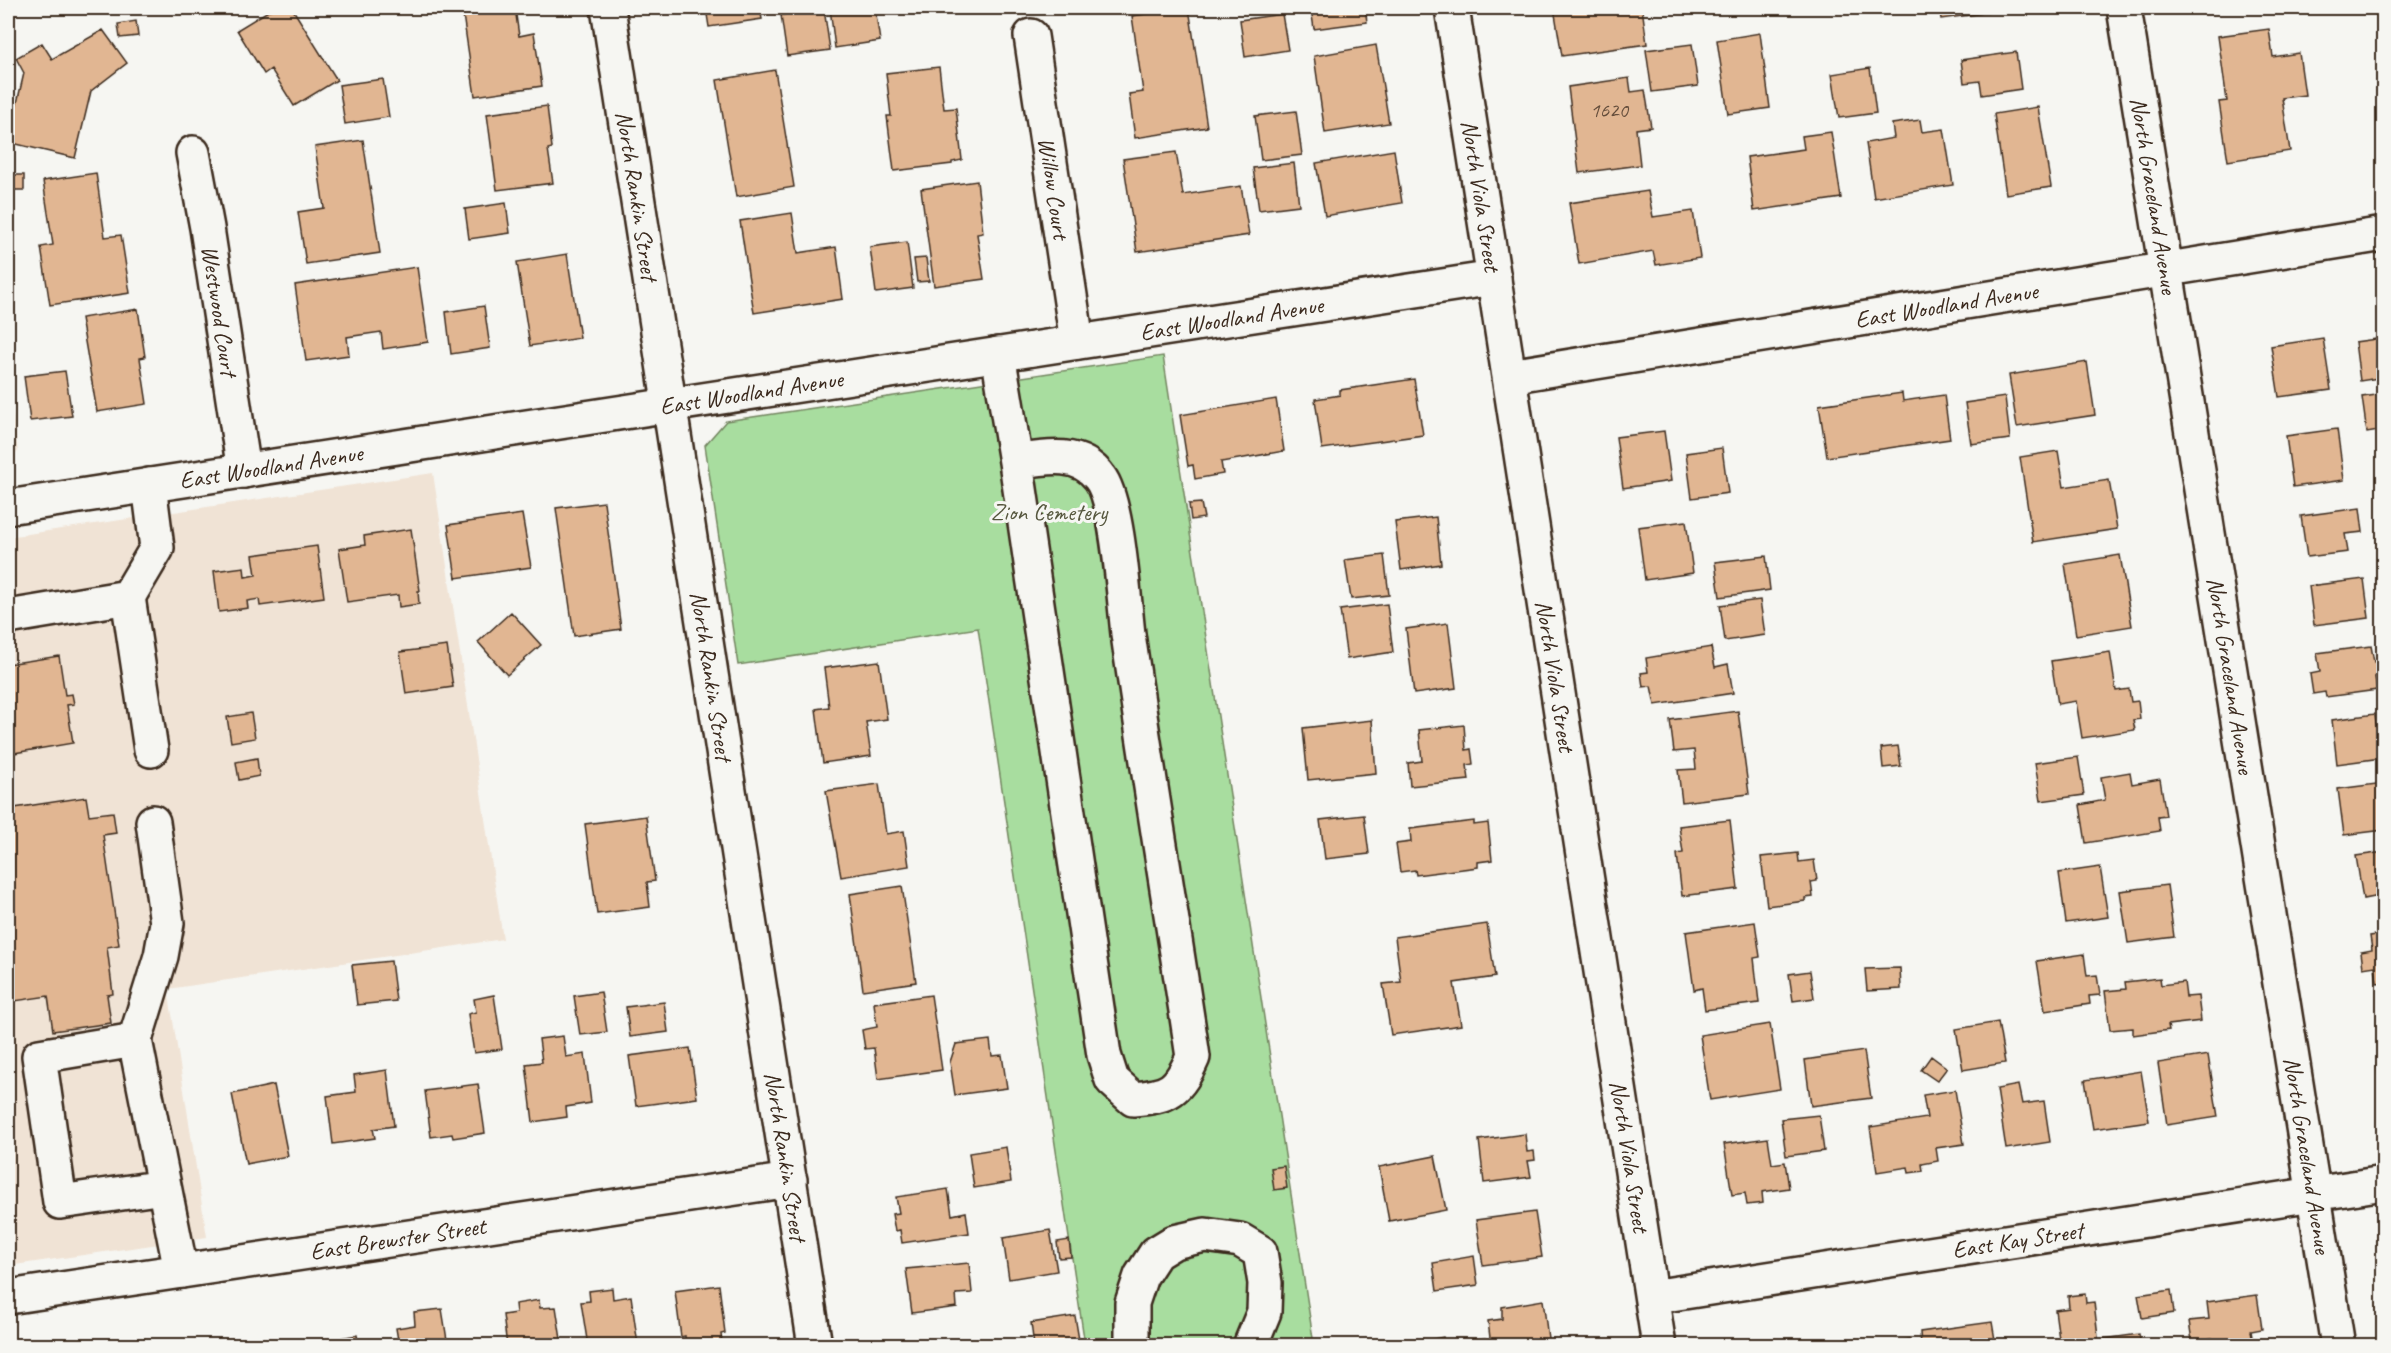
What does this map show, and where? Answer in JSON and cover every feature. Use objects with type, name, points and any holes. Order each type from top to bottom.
[{"type":"street","name":"North Rankin Street","points":[[608,8],[815,1346]]},
{"type":"street","name":"North Viola Street","points":[[1452,8],[1659,1346]]},
{"type":"street","name":"North Graceland Avenue","points":[[2124,8],[2316,1194],[2338,1346]]},
{"type":"street","name":"Willow Court","points":[[1031,36],[1077,342]]},
{"type":"street","name":"Westwood Court","points":[[193,153],[207,228],[244,471]]},
{"type":"street","name":"East Woodland Avenue","points":[[1510,376],[2384,234]]},
{"type":"street","name":"East Woodland Avenue","points":[[8,507],[1494,278]]},
{"type":"street","points":[[998,354],[1017,462],[1104,1055],[1112,1080],[1132,1099],[1160,1097],[1183,1080],[1193,1057],[1129,635],[1113,510],[1101,478],[1083,462],[1053,455],[1017,462]]},
{"type":"street","points":[[149,485],[157,548],[128,597],[151,750]]},
{"type":"street","points":[[8,617],[128,597]]},
{"type":"street","points":[[153,822],[167,923],[161,956],[135,1040],[181,1271]]},
{"type":"street","points":[[135,1040],[39,1056],[60,1202],[164,1187]]},
{"type":"street","name":"East Brewster Street","points":[[8,1297],[790,1180]]},
{"type":"street","name":"East Kay Street","points":[[1652,1297],[2384,1183]]},
{"type":"street","points":[[1132,1346],[1132,1303],[1141,1276],[1156,1253],[1174,1242],[1205,1235],[1240,1240],[1260,1252],[1265,1283],[1264,1312],[1250,1346]]},
{"type":"shaded area","points":[[8,378],[18,452],[8,454]]},
{"type":"shaded area","points":[[433,473],[503,939],[168,989],[207,1237],[8,1266],[8,537]]},
{"type":"green space","name":"Zion Cemetery","points":[[1163,356],[1314,1345],[1085,1345],[978,628],[738,665],[705,445],[726,421]]},
{"type":"building","points":[[273,8],[292,8],[337,80],[294,106],[271,69],[264,74],[237,30]]},
{"type":"building","points":[[462,8],[515,8],[519,36],[534,33],[542,86],[475,96]]},
{"type":"building","points":[[706,8],[760,8],[762,19],[709,27]]},
{"type":"building","points":[[830,8],[875,8],[880,41],[835,48]]},
{"type":"building","points":[[1189,8],[1207,127],[1135,138],[1129,94],[1143,92],[1132,16]]},
{"type":"building","points":[[1311,8],[1365,8],[1367,22],[1314,29]]},
{"type":"building","points":[[1554,8],[1642,8],[1647,44],[1562,56]]},
{"type":"building","points":[[1939,8],[2022,8],[1941,19]]},
{"type":"building","points":[[824,9],[830,50],[787,56],[781,15]]},
{"type":"building","points":[[1282,14],[1288,50],[1245,57],[1240,20]]},
{"type":"building","points":[[136,21],[138,36],[120,38],[118,24]]},
{"type":"building","points":[[2269,29],[2273,57],[2299,53],[2305,95],[2282,98],[2290,151],[2228,161],[2219,102],[2227,101],[2218,36]]},
{"type":"building","points":[[103,30],[127,63],[91,91],[75,158],[8,142],[24,73],[16,58],[42,43],[52,59]]},
{"type":"building","points":[[1760,33],[1770,108],[1728,114],[1717,40]]},
{"type":"building","points":[[1692,44],[1698,86],[1652,92],[1646,50]]},
{"type":"building","points":[[1376,45],[1389,123],[1325,133],[1314,56]]},
{"type":"building","points":[[2016,52],[2021,89],[1982,95],[1980,81],[1964,83],[1961,60]]},
{"type":"building","points":[[939,67],[944,109],[956,108],[962,160],[952,162],[952,164],[894,171],[887,116],[891,116],[886,73]]},
{"type":"building","points":[[1870,68],[1876,113],[1839,118],[1832,74]]},
{"type":"building","points":[[775,70],[794,187],[736,197],[717,80]]},
{"type":"building","points":[[1629,78],[1631,92],[1645,90],[1651,127],[1636,129],[1640,165],[1579,173],[1568,87]]},
{"type":"building","points":[[383,79],[389,117],[345,124],[339,85]]},
{"type":"building","points":[[547,106],[552,148],[548,149],[553,183],[497,190],[487,114]]},
{"type":"building","points":[[2038,107],[2051,187],[2006,194],[1994,114]]},
{"type":"building","points":[[1296,111],[1302,155],[1261,160],[1255,116]]},
{"type":"building","points":[[1920,120],[1922,132],[1944,129],[1953,185],[1874,198],[1866,143],[1894,138],[1892,124]]},
{"type":"building","points":[[1831,132],[1841,198],[1754,211],[1747,157],[1804,149],[1802,136]]},
{"type":"building","points":[[363,140],[380,253],[306,264],[298,212],[324,208],[315,147]]},
{"type":"building","points":[[1394,150],[1402,203],[1325,216],[1316,163]]},
{"type":"building","points":[[1176,152],[1183,195],[1241,186],[1249,235],[1137,252],[1123,159]]},
{"type":"building","points":[[1294,163],[1299,205],[1259,210],[1253,168]]},
{"type":"building","points":[[96,173],[105,237],[121,235],[130,293],[50,305],[41,247],[53,245],[43,181]]},
{"type":"building","points":[[10,175],[24,175],[24,190],[10,190]]},
{"type":"building","points":[[977,181],[983,233],[977,234],[984,279],[934,286],[921,189]]},
{"type":"building","points":[[1648,191],[1653,217],[1693,211],[1700,258],[1656,265],[1653,251],[1579,264],[1569,203]]},
{"type":"building","points":[[506,203],[510,233],[469,239],[465,209]]},
{"type":"building","points":[[792,213],[798,253],[836,247],[843,299],[754,313],[740,221]]},
{"type":"building","points":[[907,242],[913,288],[876,293],[870,247]]},
{"type":"building","points":[[567,254],[580,338],[530,346],[517,262]]},
{"type":"building","points":[[926,258],[929,281],[917,282],[914,259]]},
{"type":"building","points":[[417,267],[428,342],[383,349],[381,332],[347,337],[349,355],[306,361],[295,285]]},
{"type":"building","points":[[484,306],[490,348],[451,354],[446,312]]},
{"type":"building","points":[[138,309],[145,357],[140,358],[147,404],[97,412],[81,318]]},
{"type":"building","points":[[2323,338],[2331,390],[2279,397],[2271,346]]},
{"type":"building","points":[[2383,338],[2384,377],[2360,381],[2355,342]]},
{"type":"building","points":[[2087,362],[2095,415],[2017,427],[2009,375]]},
{"type":"building","points":[[65,371],[72,416],[30,421],[24,376]]},
{"type":"building","points":[[1414,379],[1423,435],[1322,449],[1315,399],[1340,395],[1340,390]]},
{"type":"building","points":[[1902,393],[1903,401],[1944,395],[1950,439],[1827,457],[1819,405]]},
{"type":"building","points":[[2384,394],[2384,430],[2367,433],[2362,397]]},
{"type":"building","points":[[2005,397],[2010,439],[1971,444],[1965,403]]},
{"type":"building","points":[[1276,399],[1284,451],[1221,462],[1223,474],[1195,479],[1193,465],[1188,466],[1180,415]]},
{"type":"building","points":[[2337,429],[2344,480],[2293,487],[2286,436]]},
{"type":"building","points":[[1664,431],[1671,481],[1623,488],[1616,437]]},
{"type":"building","points":[[1722,448],[1728,493],[1692,498],[1686,453]]},
{"type":"building","points":[[2058,451],[2064,487],[2109,480],[2117,529],[2033,542],[2020,457]]},
{"type":"building","points":[[604,502],[621,629],[574,636],[556,508]]},
{"type":"building","points":[[1201,503],[1204,518],[1191,520],[1189,504]]},
{"type":"building","points":[[2360,508],[2363,532],[2345,534],[2348,552],[2307,557],[2301,516]]},
{"type":"building","points":[[522,514],[531,567],[456,578],[448,525]]},
{"type":"building","points":[[1436,517],[1441,564],[1401,570],[1395,522]]},
{"type":"building","points":[[1686,521],[1693,573],[1645,580],[1638,527]]},
{"type":"building","points":[[411,529],[420,591],[418,591],[419,604],[399,607],[398,595],[347,602],[339,549],[365,545],[364,536]]},
{"type":"building","points":[[317,546],[324,597],[260,606],[259,599],[247,601],[248,608],[219,612],[214,571],[244,567],[245,577],[256,575],[253,555]]},
{"type":"building","points":[[1384,555],[1389,595],[1351,599],[1345,560]]},
{"type":"building","points":[[2120,555],[2132,626],[2076,635],[2065,564]]},
{"type":"building","points":[[1766,556],[1770,590],[1720,597],[1715,562]]},
{"type":"building","points":[[2364,579],[2369,618],[2314,625],[2309,586]]},
{"type":"building","points":[[1760,600],[1765,635],[1725,641],[1720,605]]},
{"type":"building","points":[[1387,604],[1393,652],[1347,659],[1340,610]]},
{"type":"building","points":[[511,612],[541,645],[507,675],[478,642]]},
{"type":"building","points":[[1448,623],[1456,688],[1414,694],[1406,629]]},
{"type":"building","points":[[447,646],[453,687],[406,694],[400,652]]},
{"type":"building","points":[[2371,646],[2374,662],[2384,661],[2384,676],[2375,677],[2377,690],[2326,697],[2325,692],[2313,694],[2310,674],[2320,672],[2317,653]]},
{"type":"building","points":[[1711,647],[1715,667],[1728,664],[1733,693],[1655,705],[1651,686],[1643,687],[1641,673],[1648,672],[1646,658]]},
{"type":"building","points":[[2110,652],[2116,691],[2129,689],[2131,702],[2138,701],[2140,719],[2133,720],[2135,730],[2082,738],[2076,701],[2058,704],[2051,661]]},
{"type":"building","points":[[59,656],[65,695],[72,694],[74,704],[67,705],[73,743],[8,754],[8,664]]},
{"type":"building","points":[[879,661],[887,719],[866,722],[871,756],[823,763],[816,709],[829,707],[824,668]]},
{"type":"building","points":[[1738,711],[1749,794],[1682,802],[1678,770],[1696,769],[1694,750],[1674,752],[1670,720]]},
{"type":"building","points":[[251,713],[255,738],[231,742],[227,717]]},
{"type":"building","points":[[2375,714],[2378,739],[2384,738],[2384,753],[2380,754],[2381,758],[2337,764],[2332,720]]},
{"type":"building","points":[[1372,720],[1376,773],[1308,780],[1303,728]]},
{"type":"building","points":[[1464,725],[1466,750],[1471,749],[1473,764],[1467,765],[1469,780],[1410,786],[1408,763],[1422,761],[1419,730]]},
{"type":"building","points":[[1898,746],[1901,766],[1883,768],[1881,748]]},
{"type":"building","points":[[2078,757],[2084,795],[2041,801],[2035,763]]},
{"type":"building","points":[[257,758],[259,776],[239,780],[236,762]]},
{"type":"building","points":[[2130,772],[2132,784],[2160,779],[2166,816],[2158,817],[2160,831],[2086,843],[2080,805],[2105,800],[2101,777]]},
{"type":"building","points":[[2384,783],[2384,830],[2344,835],[2338,789]]},
{"type":"building","points":[[879,784],[886,834],[904,831],[909,866],[841,877],[826,791]]},
{"type":"building","points":[[86,797],[89,815],[113,812],[116,833],[103,835],[119,945],[107,947],[113,994],[107,995],[111,1023],[53,1031],[48,996],[8,1002],[8,809]]},
{"type":"building","points":[[1364,815],[1369,854],[1325,859],[1320,820]]},
{"type":"building","points":[[646,816],[655,881],[647,882],[650,907],[597,914],[585,824]]},
{"type":"building","points":[[1730,820],[1738,889],[1682,896],[1677,854],[1683,853],[1679,826]]},
{"type":"building","points":[[1474,821],[1474,825],[1488,823],[1492,860],[1478,862],[1478,867],[1416,875],[1415,870],[1400,872],[1396,844],[1411,842],[1410,829]]},
{"type":"building","points":[[2384,852],[2384,895],[2363,899],[2356,856]]},
{"type":"building","points":[[1798,853],[1799,862],[1814,860],[1817,881],[1811,882],[1813,897],[1805,898],[1805,901],[1767,906],[1761,857]]},
{"type":"building","points":[[2100,867],[2108,917],[2066,923],[2059,873]]},
{"type":"building","points":[[2167,885],[2174,937],[2128,943],[2120,891]]},
{"type":"building","points":[[902,886],[916,982],[863,990],[850,894]]},
{"type":"building","points":[[1755,922],[1760,957],[1754,958],[1759,1003],[1705,1010],[1702,988],[1694,990],[1686,932]]},
{"type":"building","points":[[1487,924],[1495,977],[1454,983],[1461,1025],[1391,1035],[1383,984],[1401,982],[1395,937]]},
{"type":"building","points":[[2384,934],[2384,982],[2377,983],[2375,966],[2363,968],[2361,952],[2372,950],[2370,936]]},
{"type":"building","points":[[2084,954],[2087,976],[2097,975],[2100,995],[2089,996],[2090,1004],[2045,1011],[2037,961]]},
{"type":"building","points":[[391,961],[396,1001],[357,1005],[352,965]]},
{"type":"building","points":[[1900,968],[1901,989],[1867,991],[1865,969]]},
{"type":"building","points":[[1810,971],[1814,998],[1793,1001],[1789,974]]},
{"type":"building","points":[[2160,978],[2161,985],[2184,982],[2186,997],[2198,996],[2201,1021],[2168,1025],[2169,1030],[2133,1035],[2133,1028],[2110,1030],[2105,991],[2126,989],[2125,982]]},
{"type":"building","points":[[601,992],[607,1032],[580,1035],[574,996]]},
{"type":"building","points":[[494,995],[502,1049],[474,1053],[468,1014],[476,1012],[474,999]]},
{"type":"building","points":[[931,995],[942,1070],[878,1079],[874,1048],[865,1049],[862,1030],[877,1027],[874,1003]]},
{"type":"building","points":[[664,1002],[668,1032],[630,1037],[626,1007]]},
{"type":"building","points":[[1998,1022],[2005,1063],[1963,1070],[1956,1029]]},
{"type":"building","points":[[1770,1024],[1780,1089],[1710,1100],[1700,1035]]},
{"type":"building","points":[[563,1036],[566,1057],[585,1054],[591,1103],[566,1107],[567,1117],[533,1122],[526,1064],[542,1062],[539,1039]]},
{"type":"building","points":[[990,1040],[992,1056],[1002,1055],[1007,1088],[955,1095],[950,1062],[956,1044]]},
{"type":"building","points":[[690,1048],[697,1098],[636,1106],[629,1056]]},
{"type":"building","points":[[1864,1051],[1871,1098],[1811,1106],[1805,1060]]},
{"type":"building","points":[[2208,1055],[2218,1117],[2167,1125],[2158,1063]]},
{"type":"building","points":[[1931,1056],[1947,1068],[1937,1081],[1921,1070]]},
{"type":"building","points":[[2384,1063],[2384,1107],[2383,1107],[2377,1064]]},
{"type":"building","points":[[387,1070],[394,1126],[373,1129],[375,1138],[333,1144],[327,1096],[356,1092],[354,1075]]},
{"type":"building","points":[[2141,1071],[2149,1121],[2093,1129],[2085,1080]]},
{"type":"building","points":[[478,1084],[485,1133],[453,1138],[452,1134],[431,1137],[425,1091]]},
{"type":"building","points":[[274,1085],[288,1156],[246,1164],[232,1094]]},
{"type":"building","points":[[2018,1085],[2022,1104],[2044,1101],[2050,1142],[2006,1149],[1997,1089]]},
{"type":"building","points":[[1955,1090],[1964,1144],[1936,1148],[1938,1161],[1922,1164],[1923,1171],[1909,1173],[1908,1167],[1877,1172],[1870,1127],[1927,1118],[1923,1095]]},
{"type":"building","points":[[1819,1115],[1824,1151],[1786,1156],[1781,1119]]},
{"type":"building","points":[[1525,1134],[1527,1152],[1534,1151],[1535,1160],[1528,1161],[1531,1177],[1484,1183],[1479,1140]]},
{"type":"building","points":[[1768,1138],[1772,1164],[1785,1162],[1789,1188],[1762,1192],[1763,1203],[1747,1205],[1745,1193],[1732,1195],[1724,1144]]},
{"type":"building","points":[[1006,1147],[1011,1182],[974,1188],[969,1153]]},
{"type":"building","points":[[1435,1156],[1446,1210],[1389,1221],[1379,1167]]},
{"type":"building","points":[[1284,1166],[1287,1188],[1274,1190],[1271,1168]]},
{"type":"building","points":[[948,1189],[952,1215],[966,1212],[969,1233],[902,1243],[900,1230],[895,1231],[892,1214],[899,1213],[896,1197]]},
{"type":"building","points":[[1535,1212],[1542,1257],[1483,1265],[1476,1220]]},
{"type":"building","points":[[1050,1230],[1057,1271],[1009,1279],[1003,1238]]},
{"type":"building","points":[[1069,1240],[1071,1257],[1059,1258],[1057,1242]]},
{"type":"building","points":[[1474,1256],[1478,1285],[1437,1291],[1433,1263]]},
{"type":"building","points":[[969,1263],[972,1293],[956,1294],[957,1307],[912,1313],[906,1269]]},
{"type":"building","points":[[719,1285],[725,1333],[721,1334],[722,1343],[686,1346],[685,1336],[681,1337],[675,1291]]},
{"type":"building","points":[[612,1288],[613,1299],[631,1296],[638,1345],[588,1346],[581,1302],[590,1301],[589,1291]]},
{"type":"building","points":[[2171,1290],[2174,1313],[2142,1318],[2138,1295]]},
{"type":"building","points":[[2085,1294],[2086,1303],[2094,1302],[2099,1346],[2060,1346],[2055,1310],[2069,1308],[2068,1296]]},
{"type":"building","points":[[2257,1295],[2262,1329],[2251,1331],[2253,1343],[2213,1346],[2212,1338],[2192,1341],[2189,1321],[2209,1319],[2207,1302]]},
{"type":"building","points":[[539,1300],[540,1308],[556,1307],[562,1346],[507,1346],[503,1315],[516,1313],[515,1304]]},
{"type":"building","points":[[1543,1300],[1549,1346],[1491,1346],[1488,1321],[1502,1319],[1502,1307]]},
{"type":"building","points":[[442,1309],[448,1346],[399,1346],[396,1328],[415,1325],[414,1312]]},
{"type":"building","points":[[1075,1316],[1080,1346],[1034,1346],[1031,1323]]},
{"type":"building","points":[[1992,1322],[1996,1346],[1921,1346],[1920,1332]]},
{"type":"building","points":[[2139,1334],[2141,1346],[2105,1346],[2104,1339]]},
{"type":"building","points":[[357,1335],[359,1346],[298,1346],[298,1345]]},
{"type":"building","points":[[1443,1337],[1445,1344],[1485,1338],[1486,1346],[1399,1346]]},
{"type":"building","points":[[1910,1339],[1911,1346],[1868,1346]]}]
